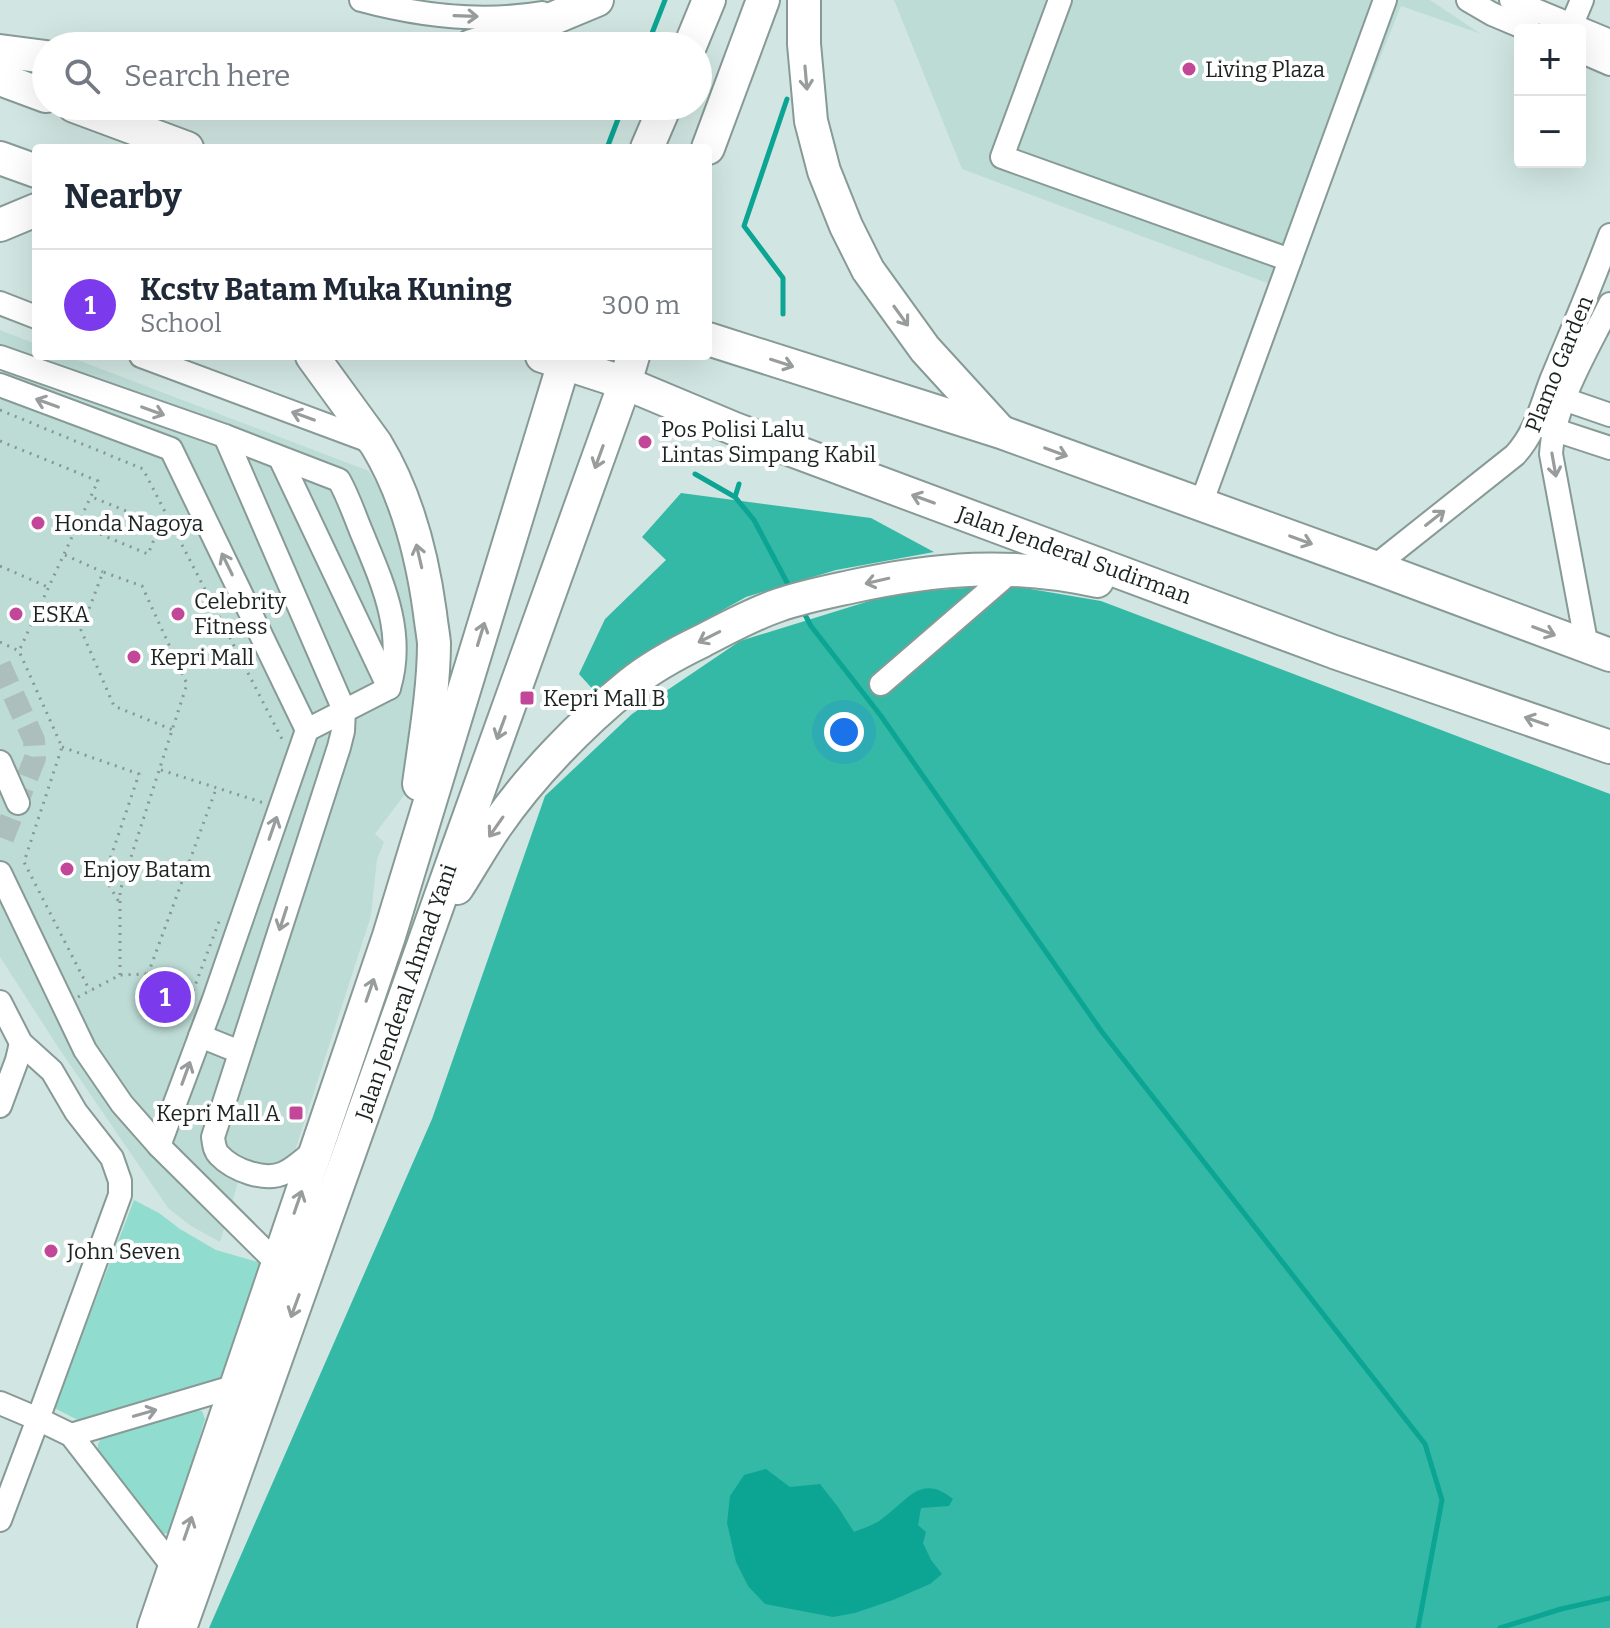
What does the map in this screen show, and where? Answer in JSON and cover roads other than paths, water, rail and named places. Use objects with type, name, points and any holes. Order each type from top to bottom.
[{"type":"highway","points":[[696,32],[709,0]]},
{"type":"highway","points":[[709,144],[763,0]]},
{"type":"highway","points":[[804,0],[804,44],[811,121],[824,171],[846,226],[868,270],[925,349],[1001,432]]},
{"type":"highway","points":[[518,32],[593,1]]},
{"type":"highway","points":[[0,51],[32,55]]},
{"type":"highway","points":[[0,79],[32,91]]},
{"type":"highway","points":[[112,120],[176,144]]},
{"type":"highway","points":[[649,144],[659,120]]},
{"type":"highway","points":[[0,158],[32,170]]},
{"type":"highway","points":[[0,225],[32,212]]},
{"type":"highway","points":[[712,340],[1001,432],[1598,651]]},
{"type":"highway","points":[[315,360],[385,458],[411,518],[426,586],[434,643],[418,791],[389,936]]},
{"type":"highway","name":"Jalan Jenderal Ahmad Yani","points":[[154,1628],[389,936],[557,360]]},
{"type":"highway","name":"Jalan Jenderal Sudirman","points":[[564,360],[629,370],[735,429],[1334,652],[1610,747]]},
{"type":"highway","name":"Jalan Jenderal Ahmad Yani","points":[[180,1628],[629,370]]},
{"type":"highway","points":[[425,940],[496,826],[556,754],[592,717],[631,683],[675,655],[743,619],[780,605],[898,576],[965,569],[1058,572],[1123,586],[1334,652]]},
{"type":"highway","points":[[345,1063],[378,1074]]},
{"type":"street","points":[[361,0],[427,14],[464,17],[528,15],[593,1]]},
{"type":"street","points":[[1060,0],[1002,157],[1290,260]]},
{"type":"street","points":[[1201,504],[1385,0]]},
{"type":"street","points":[[1468,0],[1516,24]]},
{"type":"street","points":[[1511,0],[1572,24],[1582,0]]},
{"type":"street","points":[[1586,30],[1610,41]]},
{"type":"street","points":[[1586,54],[1610,64]]},
{"type":"street","name":"Plamo Garden","points":[[1374,567],[1515,455],[1545,427],[1610,235]]},
{"type":"street","points":[[0,303],[32,315]]},
{"type":"street","name":"Plamo Garden","points":[[1556,396],[1610,304]]},
{"type":"street","points":[[0,357],[335,478],[340,483],[385,588],[394,635],[394,674],[389,688],[307,730],[214,999],[159,1146]]},
{"type":"street","points":[[152,360],[376,444]]},
{"type":"street","points":[[0,385],[171,449],[216,433]]},
{"type":"street","points":[[1545,427],[1602,445],[1608,414],[1556,396]]},
{"type":"street","name":"Plamo Garden","points":[[1545,427],[1598,651]]},
{"type":"street","points":[[216,433],[344,710],[339,747],[214,1129],[214,1145],[220,1156],[248,1172],[273,1177],[286,1173],[315,1150]]},
{"type":"street","points":[[171,449],[307,730]]},
{"type":"street","points":[[280,458],[389,688]]},
{"type":"street","points":[[965,569],[978,601]]},
{"type":"street","points":[[881,684],[1014,569]]},
{"type":"street","points":[[0,762],[18,803]]},
{"type":"street","points":[[0,873],[85,1050],[122,1104],[159,1146],[277,1263]]},
{"type":"street","points":[[0,1002],[21,1043],[52,1071],[76,1112],[112,1158],[120,1181],[120,1195],[0,1520]]},
{"type":"street","points":[[200,1036],[240,1052]]},
{"type":"street","points":[[0,1106],[21,1043]]},
{"type":"street","points":[[71,1435],[236,1386]]},
{"type":"street","points":[[0,1403],[71,1435],[174,1568]]},
{"type":"waterway","points":[[652,32],[665,0]]},
{"type":"waterway","points":[[783,314],[783,278],[744,226],[787,99]]},
{"type":"waterway","points":[[609,144],[618,120]]},
{"type":"waterway","points":[[695,474],[735,497],[754,520],[791,590]]},
{"type":"waterway","points":[[735,497],[739,484]]},
{"type":"waterway","points":[[802,609],[811,626],[881,716],[1102,1032],[1425,1444],[1442,1500],[1418,1628]]},
{"type":"waterway","points":[[1500,1628],[1610,1598]]},
{"type":"tunnel","points":[[0,665],[34,740],[35,758],[0,846]]},
{"type":"place","name":"Living Plaza","points":[[1189,69]]},
{"type":"place","name":"Pos Polisi Lalu Lintas Simpang Kabil","points":[[645,442]]},
{"type":"place","name":"Honda Nagoya","points":[[38,523]]},
{"type":"place","name":"ESKA","points":[[16,614]]},
{"type":"place","name":"Celebrity Fitness","points":[[178,614]]},
{"type":"place","name":"Kepri Mall","points":[[134,657]]},
{"type":"place","name":"Kepri Mall B","points":[[527,698]]},
{"type":"place","name":"Enjoy Batam","points":[[67,869]]},
{"type":"place","name":"Kcstv Batam Muka Kuning","points":[[165,997]]},
{"type":"place","name":"Kepri Mall A","points":[[296,1113]]},
{"type":"place","name":"John Seven","points":[[51,1251]]}]
